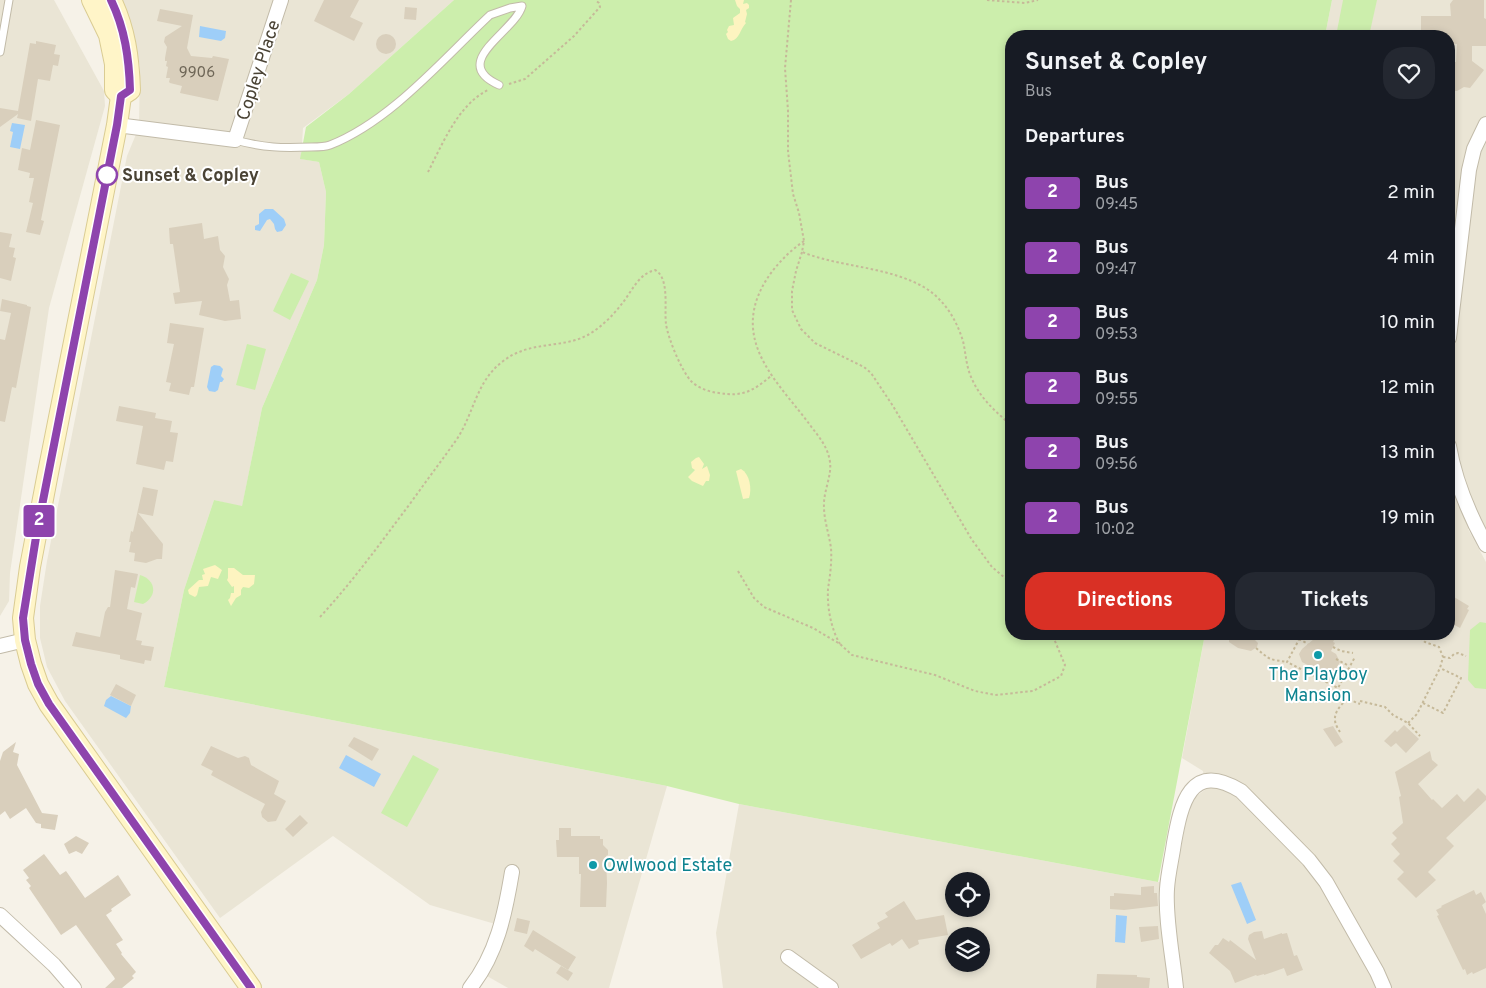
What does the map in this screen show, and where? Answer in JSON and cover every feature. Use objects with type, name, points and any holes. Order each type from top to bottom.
[{"type":"main road","points":[[92,0],[108,35],[115,64],[114,90],[121,96]]},
{"type":"main road","points":[[111,0],[120,19],[127,46],[130,90],[121,96],[117,125],[30,567],[23,618],[25,640],[33,671],[49,704],[251,988]]},
{"type":"street","name":"Copley Place","points":[[236,140],[280,0]]},
{"type":"street","points":[[1455,288],[1469,170],[1474,148],[1486,124]]},
{"type":"street","points":[[117,125],[236,140]]},
{"type":"street","points":[[1455,474],[1467,507],[1486,545]]},
{"type":"street","points":[[0,646],[25,640]]},
{"type":"street","points":[[1176,988],[1167,889],[1180,814],[1186,797],[1195,785],[1217,780],[1229,783],[1240,790],[1309,860],[1326,882],[1377,972],[1384,988]]},
{"type":"street","points":[[470,988],[489,957],[502,926],[512,872]]},
{"type":"street","points":[[0,916],[54,966],[74,988]]},
{"type":"street","points":[[788,957],[831,988]]},
{"type":"lane","points":[[0,52],[8,0]]},
{"type":"lane","points":[[236,140],[260,147],[328,146],[364,127],[396,106],[490,15],[522,6],[516,16],[484,53],[480,62],[480,71],[488,80],[499,85]]},
{"type":"path","points":[[428,172],[452,126],[474,100],[499,85],[521,82],[526,79],[569,41],[596,12],[600,7],[599,3],[595,0]]},
{"type":"path","points":[[791,0],[785,68],[788,152],[793,194],[799,213],[804,242],[792,292],[792,310],[801,329],[815,343],[864,366],[871,372],[972,540],[992,567],[1005,578]]},
{"type":"path","points":[[987,0],[1025,3],[1038,0]]},
{"type":"path","points":[[596,12],[600,15]]},
{"type":"path","points":[[804,242],[772,272],[762,288],[752,314],[755,344],[771,376],[823,442],[828,453],[830,464],[824,506],[831,550],[828,604],[834,634],[840,644]]},
{"type":"path","points":[[802,252],[816,258],[899,276],[921,285],[937,297],[947,307],[955,321],[963,341],[971,378],[981,395],[1005,420]]},
{"type":"path","points":[[320,617],[366,565],[458,438],[482,384],[490,372],[504,360],[522,350],[569,341],[590,334],[611,317],[640,278],[649,272],[655,270],[661,273],[664,280],[666,325],[672,343],[691,381],[705,390],[715,393],[744,394],[756,388],[771,376]]},
{"type":"path","points":[[738,571],[754,598],[764,606],[813,628],[840,644],[852,655],[935,675],[975,691],[995,695],[1033,691],[1061,676],[1065,665],[1055,640]]},
{"type":"path","points":[[1287,662],[1298,640]]},
{"type":"path","points":[[1301,640],[1308,644]]},
{"type":"path","points":[[1408,723],[1417,714],[1423,703],[1440,668],[1443,657],[1439,647],[1423,640]]},
{"type":"path","points":[[1333,647],[1341,651],[1353,653]]},
{"type":"path","points":[[1256,648],[1270,660],[1287,662],[1338,688],[1355,657]]},
{"type":"path","points":[[1443,657],[1450,658],[1458,653],[1466,656]]},
{"type":"path","points":[[1336,659],[1350,667]]},
{"type":"path","points":[[1423,703],[1443,713],[1461,678],[1440,668]]},
{"type":"path","points":[[1340,732],[1335,720],[1337,711],[1348,699],[1385,707],[1393,715],[1408,723],[1420,736]]},
{"type":"shaded area","points":[[0,0],[54,0],[104,91],[105,106],[49,308],[10,573],[9,601],[0,616]]},
{"type":"shaded area","points":[[119,0],[454,0],[349,94],[303,128],[301,159],[319,162],[326,192],[324,245],[317,280],[262,408],[242,507],[214,500],[184,590],[164,687],[667,786],[609,988],[508,988],[480,972],[502,926],[430,905],[333,836],[220,918],[65,701],[47,667],[40,638],[40,606],[47,561],[127,156],[139,127],[140,66],[133,33]]},
{"type":"shaded area","points":[[1332,0],[1486,0],[1486,532],[1468,529],[1486,562],[1486,988],[723,988],[716,933],[739,804],[1158,882],[1175,881],[1188,810],[1193,799],[1206,789],[1203,771],[1182,758],[1204,640],[1455,640],[1455,30],[1326,30]]},
{"type":"green space","points":[[454,0],[1332,0],[1326,30],[1005,30],[1005,640],[1204,640],[1158,882],[739,804],[667,786],[164,687],[184,590],[214,500],[242,506],[262,408],[317,280],[324,245],[326,192],[319,162],[300,159],[306,127],[349,94]]},
{"type":"green space","points":[[1343,0],[1377,0],[1370,30],[1337,30]]},
{"type":"green space","points":[[291,273],[309,281],[290,320],[273,311]]},
{"type":"green space","points":[[247,344],[266,349],[255,390],[236,385]]},
{"type":"green space","points":[[140,575],[152,584],[153,588],[151,597],[143,604],[134,602]]},
{"type":"green space","points":[[1480,622],[1486,623],[1486,689],[1475,688],[1468,680],[1470,630]]},
{"type":"green space","points":[[413,755],[439,769],[407,827],[381,813]]},
{"type":"sand","points":[[735,0],[744,0],[743,4],[747,3],[749,8],[746,10],[746,23],[738,36],[731,41],[726,34],[727,30],[729,26],[734,25],[733,18],[740,13]]},
{"type":"sand","points":[[699,457],[704,464],[702,469],[707,466],[710,475],[709,481],[706,481],[703,486],[688,477],[695,470],[692,468],[691,462]]},
{"type":"sand","points":[[741,469],[750,482],[749,498],[743,499],[736,471]]},
{"type":"sand","points":[[215,565],[222,570],[218,579],[211,577],[208,586],[199,587],[195,597],[189,594],[188,590],[199,580],[203,580],[202,575],[205,574],[203,569]]},
{"type":"sand","points":[[228,568],[234,568],[243,575],[255,575],[254,584],[249,588],[243,587],[241,595],[236,598],[231,606],[228,600],[231,593],[234,593],[234,586],[232,587],[227,580]]},
{"type":"water","points":[[200,26],[226,31],[225,38],[221,41],[199,37]]},
{"type":"water","points":[[12,123],[25,125],[20,149],[10,147],[13,132],[10,131]]},
{"type":"water","points":[[265,209],[273,209],[284,219],[286,225],[282,231],[277,232],[270,219],[267,220],[260,231],[255,230],[255,226],[259,224],[259,214]]},
{"type":"water","points":[[214,365],[220,366],[223,369],[221,376],[224,379],[220,382],[218,390],[215,392],[209,391],[207,387],[211,367]]},
{"type":"water","points":[[111,696],[131,706],[130,713],[126,718],[104,706],[106,700]]},
{"type":"water","points":[[346,755],[381,774],[374,787],[339,768]]},
{"type":"water","points":[[1241,882],[1256,920],[1247,924],[1231,885]]},
{"type":"water","points":[[1116,915],[1127,916],[1125,943],[1115,942]]},
{"type":"building","points":[[324,0],[359,0],[350,17],[363,23],[354,41],[314,21]]},
{"type":"building","points":[[1453,0],[1484,0],[1484,18],[1486,19],[1486,46],[1472,46],[1472,61],[1484,70],[1470,88],[1464,87],[1457,91],[1455,91],[1457,44],[1455,44],[1455,30],[1421,30],[1421,16],[1451,16],[1450,4]]},
{"type":"building","points":[[405,7],[417,8],[416,20],[404,19]]},
{"type":"building","points":[[160,9],[193,15],[187,48],[191,56],[212,58],[213,56],[229,59],[218,101],[180,93],[182,86],[170,83],[170,78],[166,78],[168,67],[166,66],[167,61],[165,61],[167,47],[164,42],[165,37],[182,26],[157,21]]},
{"type":"building","points":[[386,34],[393,37],[396,44],[393,51],[386,54],[379,51],[376,44],[379,37]]},
{"type":"building","points":[[36,41],[56,45],[54,54],[60,55],[58,66],[53,65],[50,81],[38,79],[31,121],[17,118],[18,114],[0,127],[0,108],[18,111],[30,43],[36,44]]},
{"type":"building","points":[[36,120],[60,125],[41,220],[44,221],[40,235],[26,232],[33,203],[29,202],[34,178],[29,178],[30,173],[18,170],[22,148],[30,150]]},
{"type":"building","points":[[202,223],[204,239],[218,236],[220,250],[225,256],[223,267],[229,279],[227,285],[230,301],[239,300],[241,319],[225,321],[199,315],[202,301],[175,304],[173,293],[180,292],[173,244],[170,244],[169,228]]},
{"type":"building","points":[[0,232],[12,234],[9,247],[15,248],[13,257],[16,258],[11,281],[0,278]]},
{"type":"building","points":[[2,299],[31,307],[16,388],[12,387],[5,422],[0,421],[0,339],[5,340],[11,313],[0,311]]},
{"type":"building","points":[[170,323],[204,328],[194,387],[191,387],[189,395],[169,391],[171,383],[166,382],[174,344],[167,343]]},
{"type":"building","points":[[119,406],[156,413],[155,418],[172,421],[170,432],[178,433],[173,462],[166,461],[164,470],[136,464],[143,426],[116,421]]},
{"type":"building","points":[[143,487],[158,490],[153,516],[138,513],[163,544],[162,559],[146,563],[134,561],[135,553],[129,552],[131,531],[133,532]]},
{"type":"building","points":[[115,570],[138,574],[135,588],[131,587],[127,609],[142,613],[136,640],[142,641],[141,645],[154,647],[151,661],[145,660],[144,664],[120,659],[120,655],[72,646],[76,632],[100,637],[105,612],[110,607]]},
{"type":"building","points":[[1455,598],[1469,606],[1467,609],[1469,610],[1460,628],[1455,625]]},
{"type":"building","points":[[1229,640],[1255,640],[1258,643],[1257,647],[1251,651],[1238,648]]},
{"type":"building","name":"The Playboy Mansion","points":[[1313,640],[1334,640],[1333,642],[1335,643],[1331,651],[1336,654],[1340,662],[1334,672],[1329,673],[1318,668],[1317,670],[1302,662],[1299,654]]},
{"type":"building","points":[[116,684],[136,695],[131,706],[110,695]]},
{"type":"building","points":[[1404,725],[1419,739],[1406,753],[1396,743],[1391,747],[1384,741],[1395,730],[1397,732]]},
{"type":"building","points":[[1333,726],[1343,742],[1335,747],[1323,729]]},
{"type":"building","points":[[354,737],[379,749],[372,761],[348,746]]},
{"type":"building","points":[[16,742],[13,752],[19,754],[17,765],[42,813],[58,815],[55,830],[41,828],[41,824],[36,823],[26,808],[10,819],[5,811],[0,815],[0,761],[3,752]]},
{"type":"building","points":[[211,746],[238,758],[245,756],[249,758],[251,765],[279,781],[274,794],[286,801],[276,821],[268,822],[262,817],[261,812],[265,804],[211,775],[213,771],[201,765]]},
{"type":"building","points":[[1430,751],[1432,760],[1438,765],[1418,784],[1432,800],[1442,808],[1457,794],[1464,802],[1478,788],[1486,796],[1486,800],[1446,838],[1454,846],[1428,872],[1436,880],[1416,898],[1397,879],[1404,872],[1393,861],[1400,854],[1391,844],[1397,838],[1392,833],[1403,823],[1399,797],[1401,796],[1395,772]]},
{"type":"building","points":[[300,815],[308,823],[293,837],[285,829]]},
{"type":"building","name":"Owlwood Estate","points":[[559,828],[571,828],[571,836],[600,836],[600,839],[603,839],[603,845],[608,850],[608,855],[606,856],[606,907],[580,907],[581,874],[579,874],[579,857],[557,857],[556,840],[559,840]]},
{"type":"building","points":[[76,836],[89,843],[82,854],[76,851],[69,854],[64,844]]},
{"type":"building","points":[[44,854],[60,875],[66,871],[85,898],[118,875],[131,895],[111,909],[112,911],[106,915],[123,940],[116,944],[121,954],[136,972],[132,976],[134,978],[122,988],[105,988],[115,979],[76,925],[61,935],[29,888],[31,886],[26,880],[29,878],[23,870]]},
{"type":"building","points":[[1154,886],[1154,893],[1157,893],[1158,906],[1124,910],[1110,909],[1110,896],[1114,896],[1114,893],[1141,895],[1141,887]]},
{"type":"building","points":[[1474,890],[1476,895],[1481,892],[1486,902],[1482,905],[1486,914],[1486,968],[1467,975],[1437,916],[1439,915],[1436,910]]},
{"type":"building","points":[[904,901],[916,920],[944,915],[946,927],[945,936],[918,940],[919,944],[909,949],[902,939],[892,946],[890,943],[861,959],[852,945],[880,928],[877,923],[888,917],[885,913]]},
{"type":"building","points":[[517,918],[530,921],[527,934],[514,931]]},
{"type":"building","points":[[1158,926],[1159,939],[1141,942],[1139,927]]},
{"type":"building","points":[[533,930],[576,957],[568,970],[535,949],[533,952],[524,946]]},
{"type":"building","points":[[1262,931],[1264,939],[1287,933],[1294,956],[1297,955],[1303,970],[1287,976],[1284,968],[1264,975],[1256,975],[1235,983],[1230,971],[1209,953],[1223,938],[1229,942],[1230,940],[1256,960],[1248,939],[1249,935],[1254,932]]},
{"type":"building","points":[[561,966],[573,973],[568,981],[556,973]]},
{"type":"building","points":[[1097,974],[1137,975],[1137,977],[1150,978],[1149,988],[1096,988]]},
{"type":"bus line","name":"2","points":[[111,0],[120,19],[127,46],[130,90],[121,96],[117,125],[30,567],[23,618],[25,640],[38,684],[49,704],[251,988]]},
{"type":"place","name":"Sunset & Copley","points":[[107,175]]},
{"type":"place","name":"The Playboy Mansion","points":[[1318,655]]},
{"type":"place","name":"Owlwood Estate","points":[[593,865]]}]
